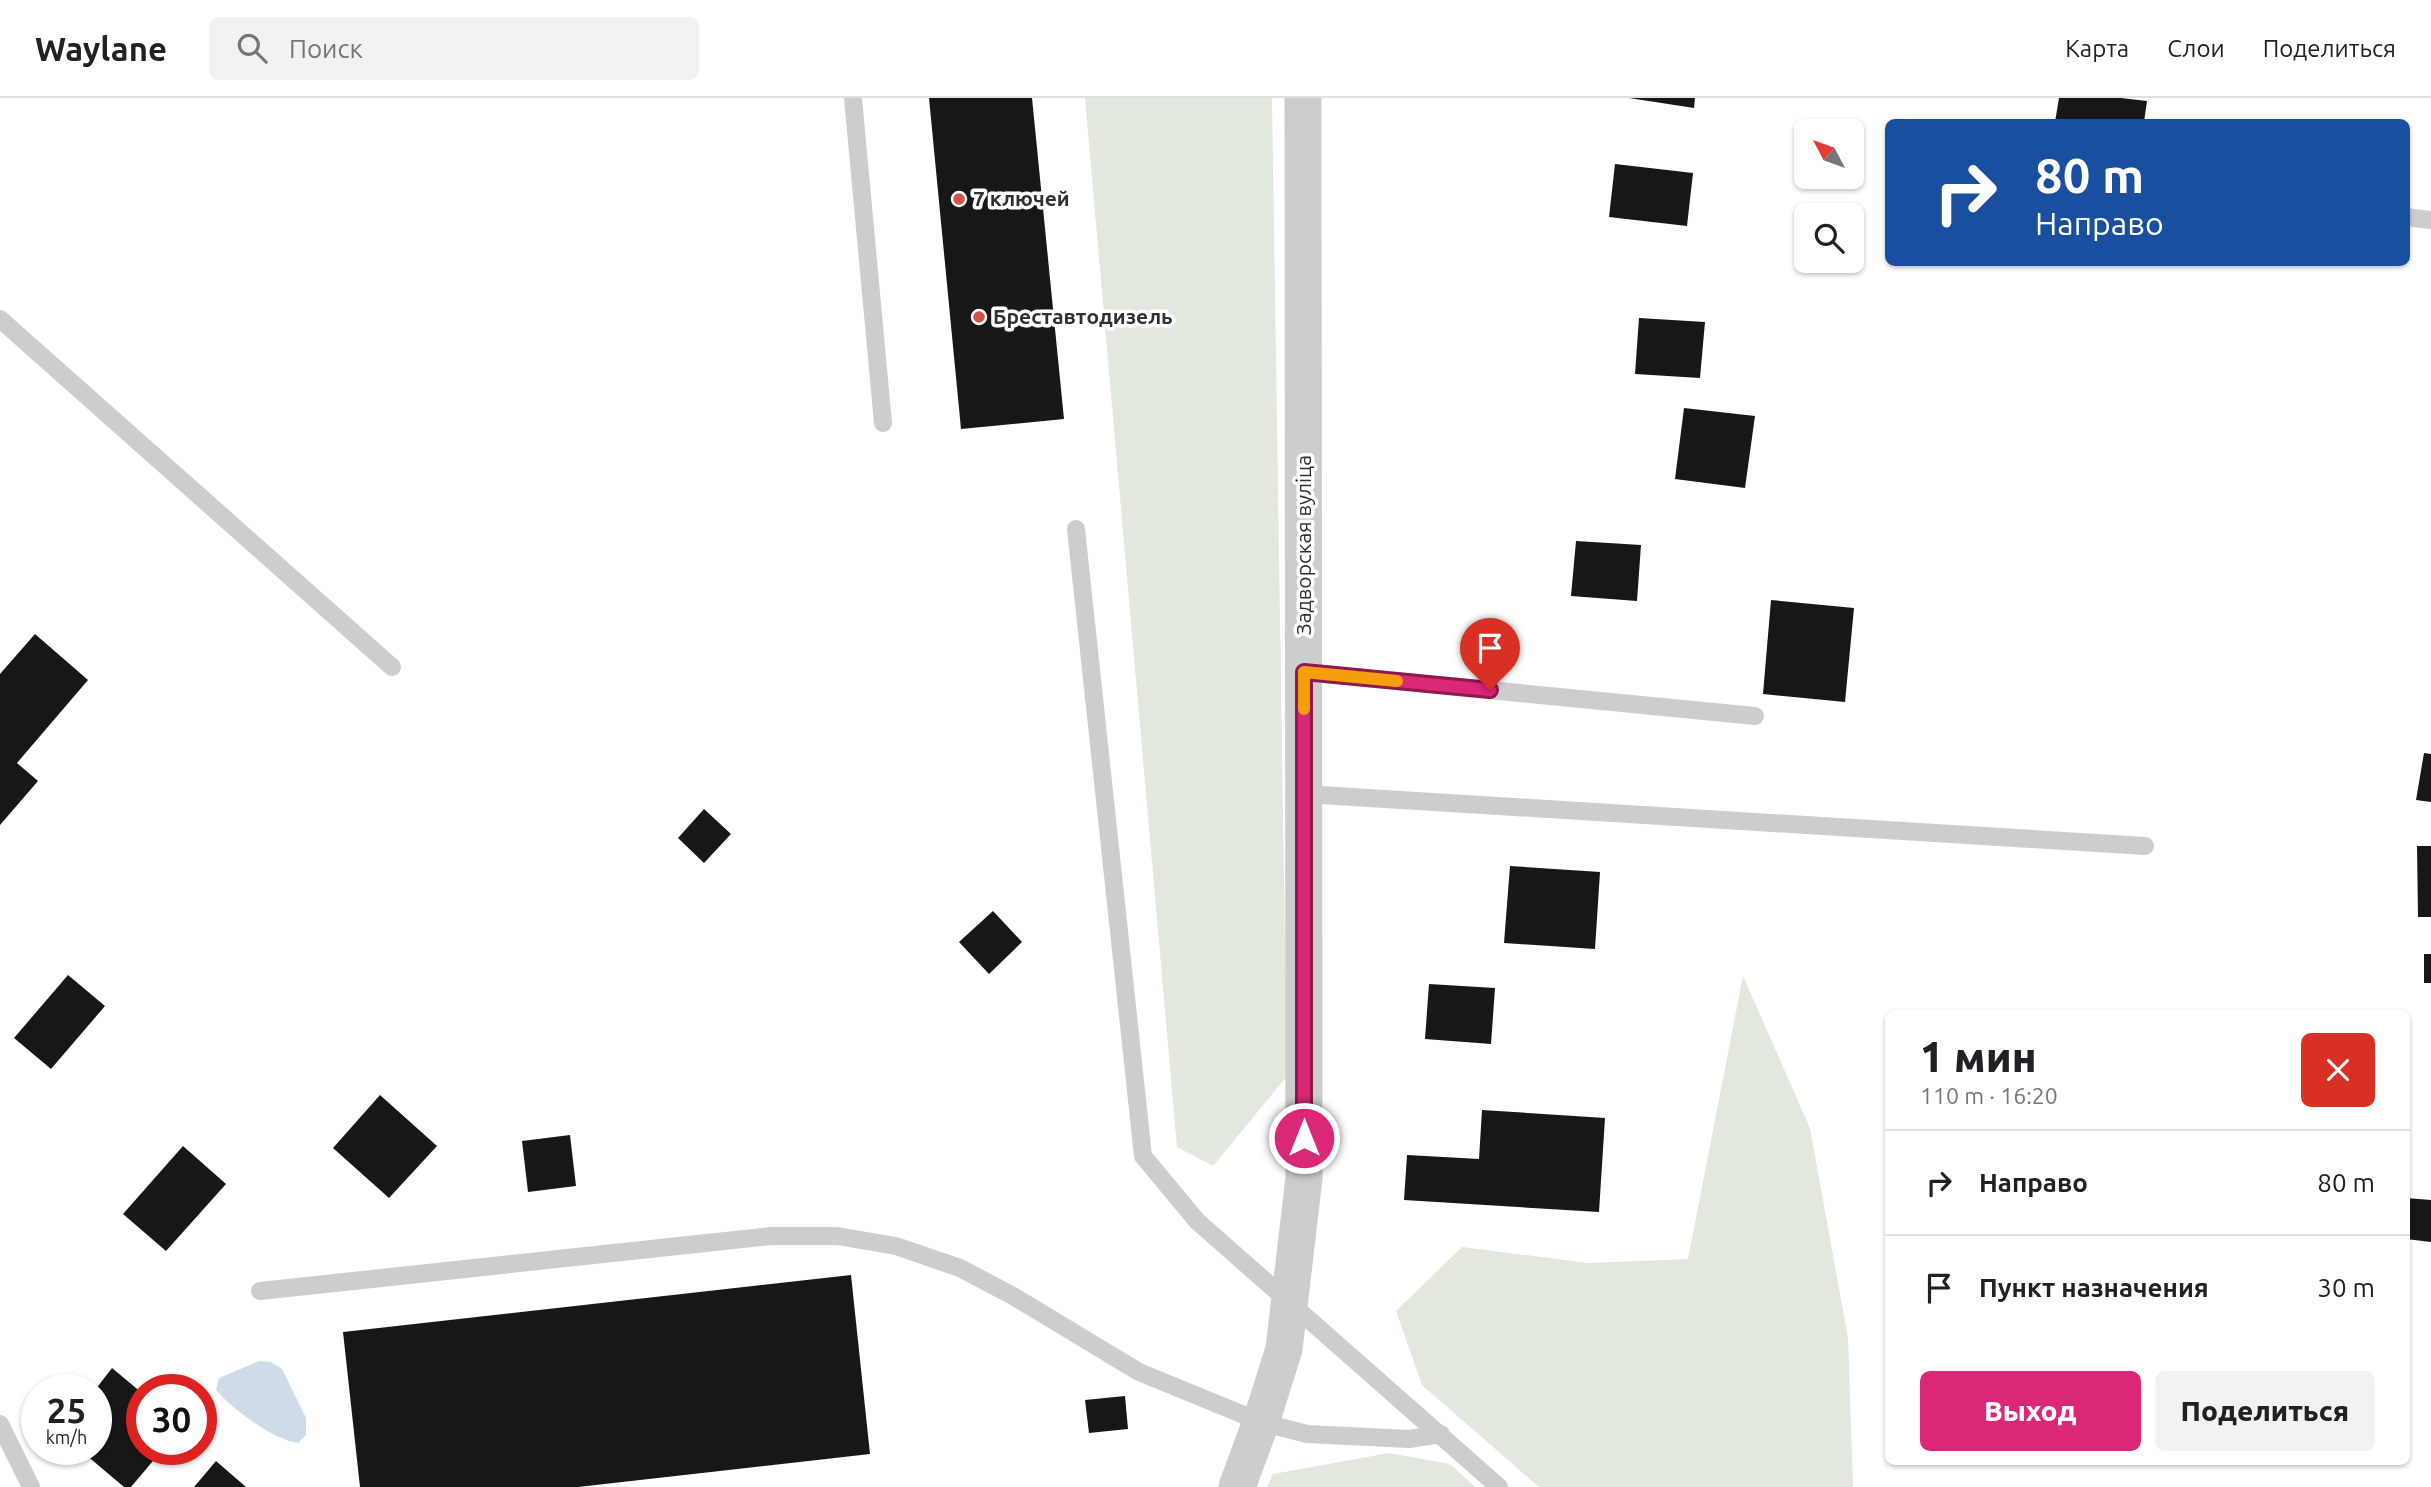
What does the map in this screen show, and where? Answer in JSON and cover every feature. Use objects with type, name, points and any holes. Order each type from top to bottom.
[{"type":"street","name":"Задворская вуліца","points":[[1237,1487],[1284,1349],[1304,1178],[1303,98]]},
{"type":"lane","points":[[853,98],[883,423]]},
{"type":"lane","points":[[2410,217],[2431,220]]},
{"type":"lane","points":[[0,318],[392,667]]},
{"type":"lane","points":[[1076,529],[1143,1156],[1197,1221],[1499,1487]]},
{"type":"lane","points":[[1304,672],[1755,716]]},
{"type":"lane","points":[[1304,794],[2145,846]]},
{"type":"lane","points":[[260,1290],[771,1236],[836,1236],[896,1246],[960,1268],[1013,1296],[1139,1372],[1261,1422],[1307,1434],[1409,1439],[1441,1434]]},
{"type":"lane","points":[[0,1424],[31,1487]]},
{"type":"shaded area","points":[[1085,98],[1272,98],[1287,1076],[1213,1166],[1177,1147]]},
{"type":"shaded area","points":[[1743,976],[1810,1128],[1848,1338],[1853,1487],[1539,1487],[1422,1385],[1396,1311],[1462,1247],[1588,1263],[1688,1259]]},
{"type":"shaded area","points":[[1389,1453],[1450,1464],[1475,1487],[1267,1487],[1273,1474]]},
{"type":"water","points":[[259,1361],[271,1362],[282,1369],[306,1418],[306,1435],[298,1443],[288,1441],[254,1422],[217,1391],[219,1378]]},
{"type":"building","points":[[929,98],[1032,98],[1064,419],[961,429]]},
{"type":"building","points":[[1629,98],[1695,98],[1694,108]]},
{"type":"building","points":[[2059,98],[2121,98],[2147,101],[2144,119],[2056,119]]},
{"type":"building","points":[[1615,164],[1693,173],[1687,226],[1609,217]]},
{"type":"building","points":[[1639,318],[1705,322],[1700,378],[1635,374]]},
{"type":"building","points":[[1684,408],[1755,416],[1745,488],[1675,479]]},
{"type":"building","points":[[1576,541],[1641,545],[1637,601],[1571,596]]},
{"type":"building","points":[[1771,600],[1854,608],[1845,702],[1763,694]]},
{"type":"building","points":[[35,634],[88,680],[17,763],[38,781],[0,825],[0,674]]},
{"type":"building","points":[[2424,753],[2431,754],[2431,802],[2416,800]]},
{"type":"building","points":[[704,809],[731,834],[704,863],[678,838]]},
{"type":"building","points":[[2417,846],[2431,846],[2431,917],[2418,917]]},
{"type":"building","points":[[1510,866],[1600,872],[1595,949],[1504,943]]},
{"type":"building","points":[[993,911],[1022,942],[989,974],[959,942]]},
{"type":"building","points":[[2424,954],[2431,954],[2431,983],[2424,983]]},
{"type":"building","points":[[68,975],[105,1006],[51,1069],[14,1038]]},
{"type":"building","points":[[1429,984],[1495,988],[1491,1044],[1425,1039]]},
{"type":"building","points":[[380,1095],[437,1146],[389,1198],[333,1148]]},
{"type":"building","points":[[1482,1110],[1605,1118],[1599,1212],[1404,1200],[1407,1155],[1479,1159]]},
{"type":"building","points":[[570,1135],[576,1186],[528,1192],[522,1141]]},
{"type":"building","points":[[183,1146],[226,1184],[166,1251],[123,1214]]},
{"type":"building","points":[[2410,1198],[2431,1200],[2431,1242],[2410,1239]]},
{"type":"building","points":[[851,1275],[870,1454],[578,1487],[360,1487],[343,1332]]},
{"type":"building","points":[[112,1368],[126,1380],[126,1465],[150,1465],[131,1487],[124,1487],[98,1465],[112,1465],[112,1374],[107,1374]]},
{"type":"building","points":[[1125,1396],[1128,1429],[1089,1433],[1085,1400]]},
{"type":"building","points":[[217,1462],[246,1487],[194,1487],[213,1465],[217,1465]]},
{"type":"slow traffic","points":[[1304,709],[1304,672],[1397,681]]},
{"type":"place","name":"7 ключей","points":[[959,199]]},
{"type":"place","name":"Бреставтодизель","points":[[979,317]]},
{"type":"route","points":[[1304,1138],[1304,672],[1490,690]]}]
